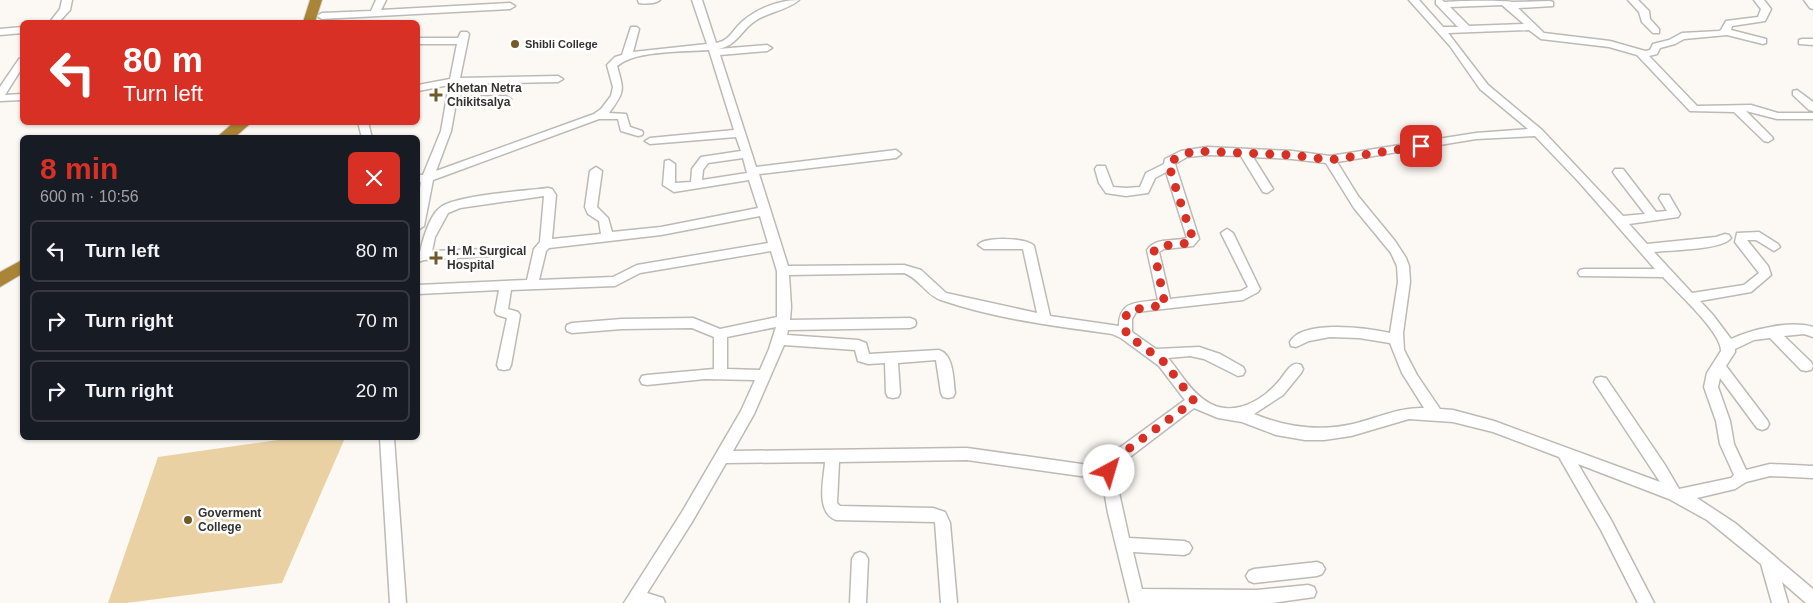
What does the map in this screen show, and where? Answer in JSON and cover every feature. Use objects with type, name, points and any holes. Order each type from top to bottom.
[{"type":"highway","points":[[227,135],[241,125]]},
{"type":"highway","points":[[2,281],[20,268]]},
{"type":"highway","points":[[2,281],[20,273]]},
{"type":"street","points":[[56,20],[65,10],[67,0]]},
{"type":"street","points":[[376,13],[381,0]]},
{"type":"street","points":[[642,1],[655,0]]},
{"type":"street","points":[[657,603],[633,600],[687,517],[747,414],[778,340],[785,307],[783,271],[741,133],[697,0]]},
{"type":"street","points":[[714,50],[733,40],[746,23],[753,18],[794,0]]},
{"type":"street","points":[[1414,0],[1442,30],[1484,87],[1538,132],[1719,331],[1728,346],[1728,352],[1718,366],[1712,380],[1713,394],[1723,421],[1726,444],[1742,477]]},
{"type":"street","points":[[1633,0],[1644,11],[1645,20],[1656,31]]},
{"type":"street","points":[[1726,32],[1727,24],[1729,23],[1753,22],[1762,18],[1766,9],[1759,0]]},
{"type":"street","points":[[1809,0],[1813,6]]},
{"type":"street","points":[[1440,2],[1468,30]]},
{"type":"street","points":[[1440,2],[1501,2],[1510,5],[1550,4]]},
{"type":"street","points":[[1510,5],[1530,27],[1544,37],[1610,44],[1644,54],[1654,52],[1656,46],[1672,42],[1682,36],[1726,32],[1763,41]]},
{"type":"street","points":[[317,14],[402,12],[510,6]]},
{"type":"street","points":[[399,20],[402,12]]},
{"type":"street","points":[[1442,30],[1530,27]]},
{"type":"street","points":[[627,55],[634,29]]},
{"type":"street","points":[[0,32],[20,30]]},
{"type":"street","points":[[420,41],[463,37],[446,131],[423,178],[420,207]]},
{"type":"street","points":[[1802,42],[1813,42]]},
{"type":"street","points":[[598,116],[611,103],[618,91],[612,65],[627,55],[767,48]]},
{"type":"street","points":[[1644,54],[1643,57],[1692,108],[1700,110],[1756,109],[1777,116],[1813,116]]},
{"type":"street","points":[[20,64],[1,93],[20,97]]},
{"type":"street","points":[[420,88],[455,81],[558,79]]},
{"type":"street","points":[[1797,93],[1813,108]]},
{"type":"street","points":[[451,100],[506,99]]},
{"type":"street","points":[[1736,108],[1768,139]]},
{"type":"street","points":[[423,178],[598,116],[622,116],[625,129],[638,132]]},
{"type":"street","points":[[1101,169],[1105,183],[1110,190],[1126,192],[1144,190],[1150,176],[1168,166],[1169,162],[1174,159],[1195,151],[1330,160],[1476,136],[1538,132]]},
{"type":"street","points":[[650,141],[741,133]]},
{"type":"street","points":[[1245,153],[1267,189]]},
{"type":"street","points":[[696,185],[698,169],[705,160],[747,154]]},
{"type":"street","points":[[669,164],[669,185],[671,188],[696,185],[753,173],[896,154]]},
{"type":"street","points":[[1330,160],[1359,207],[1390,243],[1404,268],[1404,282],[1396,339],[1399,355],[1436,414]]},
{"type":"street","points":[[1165,305],[1154,250],[1161,246],[1189,243],[1193,239],[1168,166]]},
{"type":"street","points":[[596,171],[591,207],[592,210],[603,217],[607,237]]},
{"type":"street","points":[[1619,172],[1653,216]]},
{"type":"street","points":[[420,257],[427,250],[429,237],[434,226],[448,207],[548,192],[550,195],[546,244]]},
{"type":"street","points":[[1619,220],[1643,219],[1674,214],[1665,198]]},
{"type":"street","points":[[532,284],[540,249],[546,244],[660,231],[764,211]]},
{"type":"street","points":[[1126,334],[1126,316],[1130,310],[1244,294],[1254,290],[1254,286],[1227,232]]},
{"type":"street","points":[[1690,298],[1747,289],[1765,275],[1764,269],[1741,242],[1741,236],[1759,236],[1774,247]]},
{"type":"street","points":[[1644,248],[1718,241],[1725,238]]},
{"type":"street","points":[[984,245],[1022,243],[1028,246],[1045,320]]},
{"type":"street","points":[[420,289],[615,281],[637,269],[775,246]]},
{"type":"street","points":[[420,257],[486,253]]},
{"type":"street","points":[[783,271],[904,269],[916,273],[937,293],[948,298],[993,310],[1045,320],[1112,329],[1126,334],[1164,362],[1194,401],[1207,408],[1240,415],[1288,432],[1324,434],[1351,430],[1409,413],[1436,414],[1476,422],[1563,452],[1676,495],[1714,516],[1813,598]]},
{"type":"street","points":[[1584,273],[1666,273]]},
{"type":"street","points":[[504,365],[514,315],[501,312],[506,285]]},
{"type":"street","points":[[572,328],[622,324],[688,323],[696,324],[720,334],[783,323],[910,323]]},
{"type":"street","points":[[1728,346],[1746,336],[1774,334],[1800,329],[1813,332]]},
{"type":"street","points":[[1296,342],[1312,334],[1324,333],[1370,333],[1396,339]]},
{"type":"street","points":[[720,334],[721,374]]},
{"type":"street","points":[[1774,334],[1806,366]]},
{"type":"street","points":[[778,340],[858,345],[861,347],[865,359],[936,355],[942,357],[948,393]]},
{"type":"street","points":[[1154,354],[1199,351],[1214,356],[1238,371]]},
{"type":"street","points":[[891,358],[892,393]]},
{"type":"street","points":[[1718,366],[1762,424]]},
{"type":"street","points":[[1240,415],[1277,394],[1296,368]]},
{"type":"street","points":[[647,380],[699,374],[764,376]]},
{"type":"street","points":[[1601,382],[1676,495]]},
{"type":"street","points":[[1194,401],[1111,463],[1109,474],[1115,513],[1138,600],[1248,597],[1308,592]]},
{"type":"street","points":[[388,440],[398,603]]},
{"type":"street","points":[[1563,452],[1606,525],[1646,603]]},
{"type":"street","points":[[832,455],[830,505],[836,513],[932,515],[940,517],[943,523],[949,603]]},
{"type":"street","points":[[723,457],[974,455],[1109,474]]},
{"type":"street","points":[[1676,495],[1735,483],[1742,477],[1770,470],[1813,472]]},
{"type":"street","points":[[1124,545],[1184,548]]},
{"type":"street","points":[[858,603],[860,559]]},
{"type":"street","points":[[1768,561],[1780,603]]},
{"type":"street","points":[[1254,576],[1317,569]]},
{"type":"street","points":[[1271,574],[1277,595]]},
{"type":"shaded area","points":[[278,440],[344,440],[282,583],[126,603],[108,603],[158,457]]},
{"type":"place","name":"Shibli College","points":[[515,44]]},
{"type":"place","name":"Khetan Netra Chikitsalya","points":[[436,95]]},
{"type":"place","name":"H. M. Surgical Hospital","points":[[436,258]]},
{"type":"place","name":"Goverment College","points":[[188,520]]},
{"type":"route","points":[[1109,471],[1111,463],[1116,458],[1194,401],[1164,362],[1126,334],[1127,312],[1133,308],[1165,305],[1153,253],[1156,247],[1189,243],[1193,239],[1184,206],[1169,171],[1169,162],[1195,151],[1292,155],[1330,160],[1421,146]]}]
